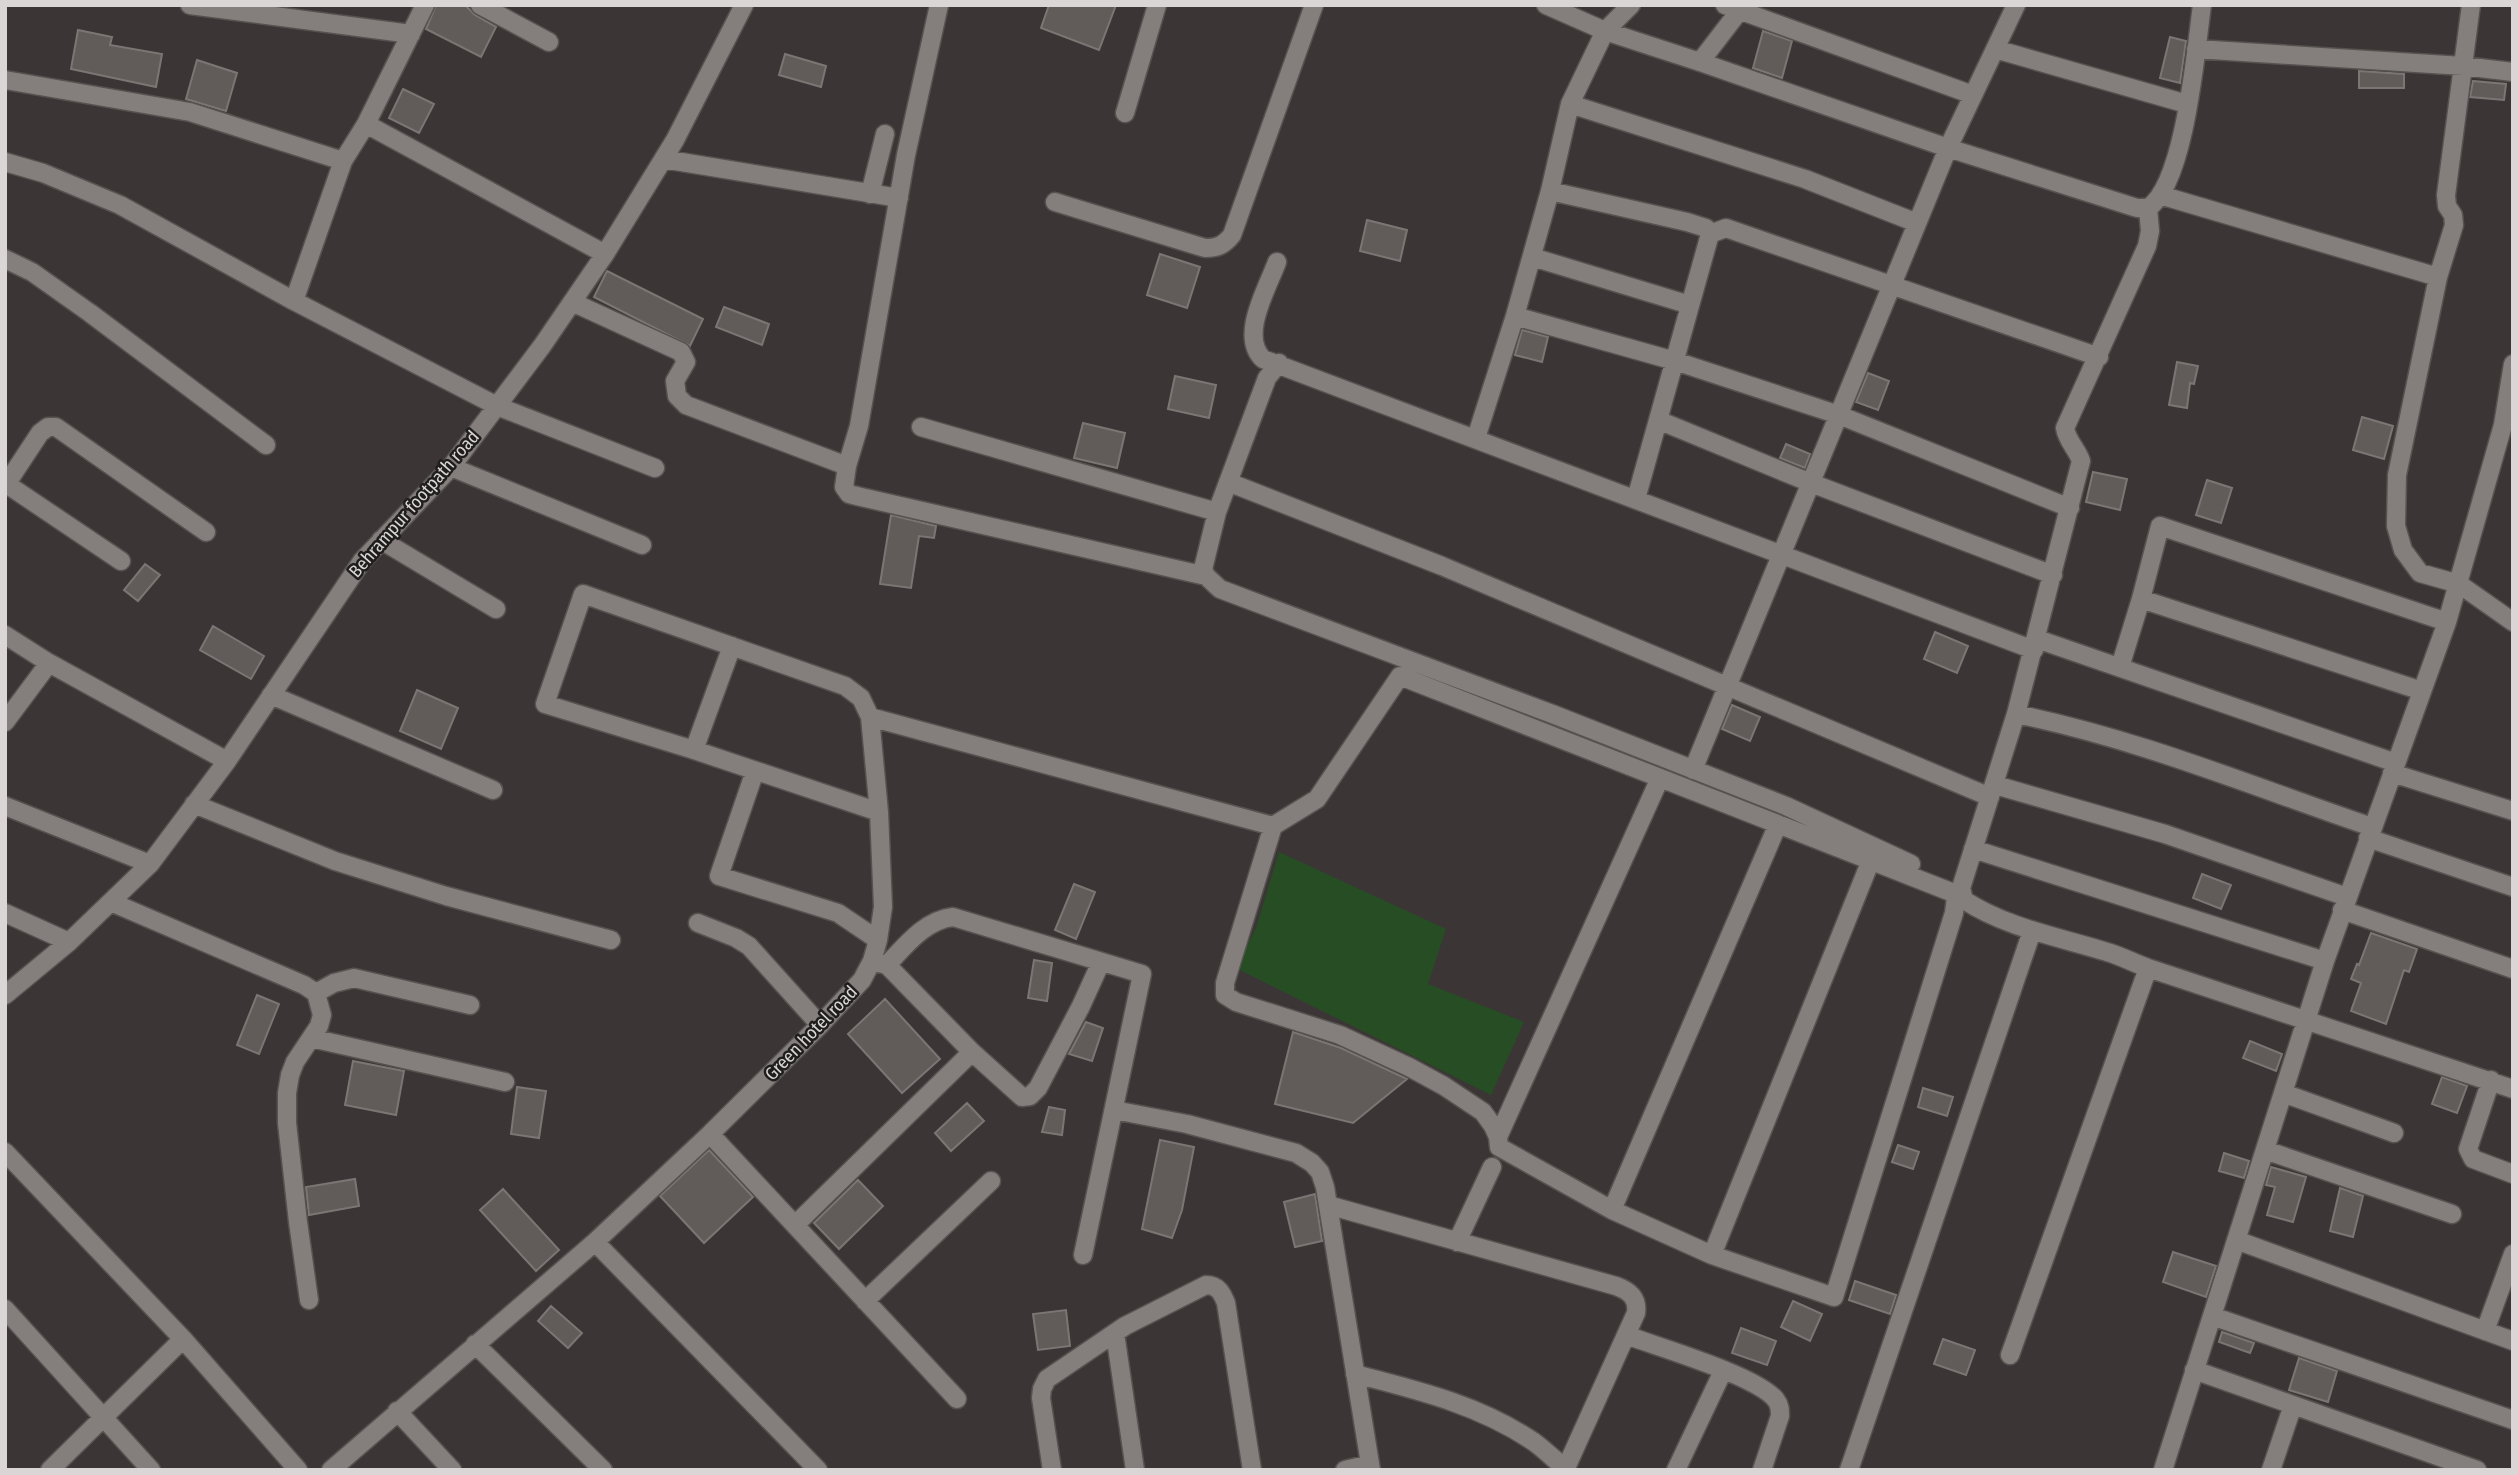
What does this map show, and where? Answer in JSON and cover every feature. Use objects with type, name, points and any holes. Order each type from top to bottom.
[{"type":"street","points":[[190,5],[411,34]]},
{"type":"street","points":[[294,301],[343,161],[366,124],[425,5]]},
{"type":"street","points":[[480,5],[549,42]]},
{"type":"street","name":"Behrampur footpath road","points":[[9,988],[69,942],[150,864],[227,761],[362,561],[451,467],[497,406],[605,254],[663,159],[744,5]]},
{"type":"street","points":[[939,5],[899,198],[859,426],[847,466],[844,487],[849,494],[1206,576],[1220,589],[1786,806],[1939,875],[1961,888]]},
{"type":"street","points":[[1125,113],[1157,5]]},
{"type":"street","points":[[1055,202],[1205,248],[1215,248],[1226,243],[1232,235],[1314,5]]},
{"type":"street","points":[[1546,5],[1605,32],[1948,148],[2137,208],[2154,201],[2438,277]]},
{"type":"street","points":[[1476,438],[1532,257],[1570,104],[1605,32],[1631,5]]},
{"type":"street","points":[[1693,770],[1948,148],[2016,5]]},
{"type":"street","points":[[2202,5],[2182,141],[2154,201],[2147,246],[2065,428],[2066,436],[2078,451],[2081,461],[2016,714],[1961,888],[1964,900],[2032,931],[2109,953],[2513,1088]]},
{"type":"street","points":[[2471,5],[2446,195],[2446,206],[2453,215],[2454,225],[2438,277],[2397,475],[2396,526],[2403,550],[2412,566],[2420,573],[2459,584],[2513,622]]},
{"type":"street","points":[[1700,62],[1733,8],[1973,95]]},
{"type":"street","points":[[1995,49],[2188,104]]},
{"type":"street","points":[[2196,49],[2463,66],[2513,72]]},
{"type":"street","points":[[5,80],[190,112],[343,161]]},
{"type":"street","points":[[1570,104],[1805,179],[1917,223]]},
{"type":"street","points":[[366,124],[605,254]]},
{"type":"street","points":[[870,194],[885,134]]},
{"type":"street","points":[[663,159],[899,198]]},
{"type":"street","points":[[5,162],[43,173],[120,205],[294,301],[497,406],[655,468]]},
{"type":"street","points":[[1550,191],[1687,222],[1706,228],[1710,234],[1636,499]]},
{"type":"street","points":[[1710,234],[1726,228],[1741,232],[1891,287],[2099,357]]},
{"type":"street","points":[[1532,257],[1690,305]]},
{"type":"street","points":[[5,259],[32,272],[90,313],[266,445]]},
{"type":"street","points":[[1277,262],[1253,328],[1252,337],[1257,353],[1264,359],[1782,554],[2035,644],[2120,667],[2513,811]]},
{"type":"street","points":[[572,302],[681,352],[686,362],[675,381],[677,396],[686,405],[847,466]]},
{"type":"street","points":[[1515,316],[1675,361],[1839,415],[2070,508]]},
{"type":"street","points":[[1206,576],[1204,560],[1217,512],[1268,378],[1279,363]]},
{"type":"street","points":[[2163,1470],[2305,1020],[2344,904],[2447,622],[2503,425],[2513,364]]},
{"type":"street","points":[[1658,420],[1811,483],[2053,575]]},
{"type":"street","points":[[121,561],[6,485],[40,433],[48,427],[56,427],[206,532]]},
{"type":"street","points":[[921,427],[1217,512]]},
{"type":"street","points":[[451,467],[642,545]]},
{"type":"street","points":[[1228,482],[1442,566],[1727,686],[1992,791],[2165,834],[2513,969]]},
{"type":"street","points":[[2120,667],[2160,526],[2447,622]]},
{"type":"street","points":[[381,540],[496,609]]},
{"type":"street","points":[[878,812],[694,750],[545,704],[583,594],[845,686],[861,698],[870,717],[1273,826]]},
{"type":"street","points":[[2141,599],[2422,691]]},
{"type":"street","points":[[5,635],[49,663],[227,761]]},
{"type":"street","points":[[694,750],[732,646]]},
{"type":"street","points":[[5,722],[49,663]]},
{"type":"street","points":[[1400,676],[1951,892],[1956,897],[1954,913],[1834,1297],[1712,1255],[1612,1210],[1499,1147],[1498,1137],[1483,1112],[1466,1099],[1409,1067],[1340,1035],[1236,1002],[1225,995],[1225,983],[1273,826],[1317,799],[1400,676]]},
{"type":"street","points":[[271,695],[493,790]]},
{"type":"street","points":[[2016,714],[2078,727],[2161,752],[2513,887]]},
{"type":"street","name":"Green hotel road","points":[[331,1470],[595,1242],[710,1134],[879,963],[878,940],[883,907],[870,717]]},
{"type":"street","points":[[755,771],[719,876],[838,913],[878,940]]},
{"type":"street","points":[[1498,1137],[1660,778]]},
{"type":"street","points":[[194,804],[335,861],[446,896],[611,940]]},
{"type":"street","points":[[5,806],[150,864]]},
{"type":"street","points":[[1612,1210],[1777,824]]},
{"type":"street","points":[[1973,849],[2325,961]]},
{"type":"street","points":[[1712,1255],[1871,860]]},
{"type":"street","points":[[111,902],[304,985],[316,993],[322,1015],[319,1026],[295,1062],[287,1093],[287,1123],[309,1300]]},
{"type":"street","points":[[5,913],[69,942]]},
{"type":"street","points":[[1083,1255],[1142,974],[953,917],[935,922],[879,963],[1014,1093],[1022,1097],[1030,1096],[1045,1076],[1101,962]]},
{"type":"street","points":[[698,923],[736,937],[749,946],[820,1025]]},
{"type":"street","points":[[1849,1470],[2032,931]]},
{"type":"street","points":[[2010,1355],[2148,968]]},
{"type":"street","points":[[316,993],[334,983],[354,978],[470,1005]]},
{"type":"street","points":[[311,1038],[505,1082]]},
{"type":"street","points":[[795,1225],[972,1052]]},
{"type":"street","points":[[2491,1080],[2468,1149],[2473,1159],[2513,1174]]},
{"type":"street","points":[[2283,1093],[2394,1133]]},
{"type":"street","points":[[1114,1110],[1187,1124],[1296,1153],[1320,1172],[1325,1187],[1371,1467],[1345,1470]]},
{"type":"street","points":[[710,1134],[957,1399]]},
{"type":"street","points":[[2265,1150],[2452,1214]]},
{"type":"street","points":[[5,1152],[183,1339],[298,1470]]},
{"type":"street","points":[[1457,1242],[1492,1167]]},
{"type":"street","points":[[865,1301],[991,1181]]},
{"type":"street","points":[[1328,1205],[1626,1290],[1637,1304],[1636,1313],[1566,1469],[1534,1442],[1465,1406],[1422,1391],[1356,1374]]},
{"type":"street","points":[[2236,1240],[2513,1341]]},
{"type":"street","points":[[595,1242],[818,1470]]},
{"type":"street","points":[[2485,1331],[2513,1254]]},
{"type":"street","points":[[1052,1470],[1042,1389],[1047,1379],[1115,1333],[1200,1286],[1213,1285],[1219,1289],[1226,1303],[1252,1470]]},
{"type":"street","points":[[5,1310],[151,1470]]},
{"type":"street","points":[[2212,1316],[2513,1420]]},
{"type":"street","points":[[1115,1333],[1135,1470]]},
{"type":"street","points":[[1626,1335],[1744,1378],[1768,1393],[1780,1409],[1762,1470]]},
{"type":"street","points":[[50,1470],[183,1339]]},
{"type":"street","points":[[475,1344],[603,1470]]},
{"type":"street","points":[[2194,1370],[2477,1470]]},
{"type":"street","points":[[1676,1470],[1723,1371]]},
{"type":"street","points":[[2271,1470],[2293,1405]]},
{"type":"street","points":[[397,1411],[452,1470]]},
{"type":"green space","points":[[1279,852],[1446,929],[1428,984],[1524,1022],[1491,1095],[1236,968],[1256,928]]},
{"type":"building","points":[[436,5],[465,5],[475,15],[496,27],[481,57],[426,29]]},
{"type":"building","points":[[1049,5],[1116,5],[1099,50],[1041,28]]},
{"type":"building","points":[[78,30],[112,37],[110,45],[162,54],[156,87],[71,69]]},
{"type":"building","points":[[1763,31],[1792,41],[1782,78],[1753,68]]},
{"type":"building","points":[[2170,37],[2186,41],[2180,83],[2160,78]]},
{"type":"building","points":[[785,54],[826,66],[821,87],[779,75]]},
{"type":"building","points":[[197,60],[237,73],[226,111],[186,99]]},
{"type":"building","points":[[2359,71],[2404,74],[2404,88],[2359,88]]},
{"type":"building","points":[[2473,81],[2506,84],[2504,100],[2470,97]]},
{"type":"building","points":[[403,89],[434,104],[419,133],[389,118]]},
{"type":"building","points":[[1367,220],[1407,230],[1400,261],[1360,251]]},
{"type":"building","points":[[1160,254],[1200,267],[1187,308],[1147,295]]},
{"type":"building","points":[[607,271],[703,319],[690,346],[594,297]]},
{"type":"building","points":[[724,307],[769,324],[762,345],[716,327]]},
{"type":"building","points":[[1522,330],[1548,337],[1542,362],[1515,355]]},
{"type":"building","points":[[2177,362],[2198,366],[2194,384],[2190,383],[2187,408],[2169,405]]},
{"type":"building","points":[[1868,373],[1889,381],[1878,410],[1856,402]]},
{"type":"building","points":[[1175,376],[1216,385],[1209,418],[1168,409]]},
{"type":"building","points":[[2362,417],[2393,426],[2384,459],[2353,450]]},
{"type":"building","points":[[1083,423],[1125,433],[1117,468],[1074,458]]},
{"type":"building","points":[[1786,444],[1810,454],[1805,468],[1780,458]]},
{"type":"building","points":[[2093,472],[2127,479],[2120,510],[2086,502]]},
{"type":"building","points":[[2207,480],[2232,488],[2221,523],[2196,515]]},
{"type":"building","points":[[891,515],[936,526],[934,538],[919,536],[911,588],[880,584]]},
{"type":"building","points":[[145,564],[160,575],[138,601],[124,590]]},
{"type":"building","points":[[213,626],[264,656],[251,679],[200,650]]},
{"type":"building","points":[[1935,632],[1968,646],[1957,673],[1924,659]]},
{"type":"building","points":[[417,690],[458,708],[441,749],[400,731]]},
{"type":"building","points":[[1732,705],[1760,717],[1750,741],[1722,729]]},
{"type":"building","points":[[2202,874],[2231,885],[2221,909],[2193,898]]},
{"type":"building","points":[[1074,884],[1095,892],[1076,939],[1055,930]]},
{"type":"building","points":[[2371,933],[2417,949],[2409,972],[2404,970],[2386,1024],[2351,1011],[2361,983],[2351,979]]},
{"type":"building","points":[[1034,960],[1052,963],[1047,1001],[1028,998]]},
{"type":"building","points":[[257,995],[279,1004],[259,1054],[237,1045]]},
{"type":"building","points":[[885,999],[940,1059],[902,1093],[848,1034]]},
{"type":"building","points":[[1086,1022],[1103,1028],[1092,1061],[1069,1054]]},
{"type":"building","points":[[1293,1032],[1341,1048],[1407,1079],[1353,1123],[1275,1104]]},
{"type":"building","points":[[2250,1041],[2282,1054],[2276,1071],[2243,1058]]},
{"type":"building","points":[[353,1061],[404,1071],[396,1115],[345,1105]]},
{"type":"building","points":[[2442,1077],[2467,1086],[2457,1113],[2432,1104]]},
{"type":"building","points":[[517,1087],[546,1091],[539,1138],[511,1134]]},
{"type":"building","points":[[1923,1088],[1953,1097],[1947,1116],[1918,1107]]},
{"type":"building","points":[[967,1103],[984,1121],[951,1151],[935,1133]]},
{"type":"building","points":[[1049,1107],[1065,1110],[1062,1135],[1042,1132]]},
{"type":"building","points":[[1160,1140],[1194,1147],[1182,1210],[1172,1238],[1142,1229]]},
{"type":"building","points":[[1898,1145],[1919,1152],[1913,1169],[1892,1162]]},
{"type":"building","points":[[709,1150],[753,1197],[704,1243],[660,1196]]},
{"type":"building","points":[[2224,1153],[2249,1161],[2244,1178],[2219,1171]]},
{"type":"building","points":[[2271,1167],[2306,1177],[2293,1222],[2267,1215],[2275,1187],[2266,1185]]},
{"type":"building","points":[[355,1179],[359,1206],[309,1215],[306,1187]]},
{"type":"building","points":[[858,1180],[883,1206],[839,1249],[814,1223]]},
{"type":"building","points":[[2340,1188],[2363,1196],[2353,1237],[2330,1231]]},
{"type":"building","points":[[503,1189],[559,1250],[536,1271],[480,1210]]},
{"type":"building","points":[[1315,1194],[1322,1241],[1295,1247],[1284,1202]]},
{"type":"building","points":[[2173,1252],[2216,1266],[2206,1297],[2163,1282]]},
{"type":"building","points":[[1855,1281],[1896,1295],[1890,1314],[1849,1300]]},
{"type":"building","points":[[1793,1301],[1822,1314],[1810,1341],[1781,1327]]},
{"type":"building","points":[[551,1306],[582,1333],[568,1348],[538,1321]]},
{"type":"building","points":[[1066,1310],[1070,1346],[1038,1350],[1033,1314]]},
{"type":"building","points":[[1741,1328],[1776,1341],[1767,1365],[1732,1353]]},
{"type":"building","points":[[2222,1332],[2254,1343],[2250,1353],[2219,1342]]},
{"type":"building","points":[[1943,1339],[1975,1350],[1966,1375],[1934,1364]]},
{"type":"building","points":[[2299,1358],[2337,1371],[2328,1402],[2289,1390]]}]
